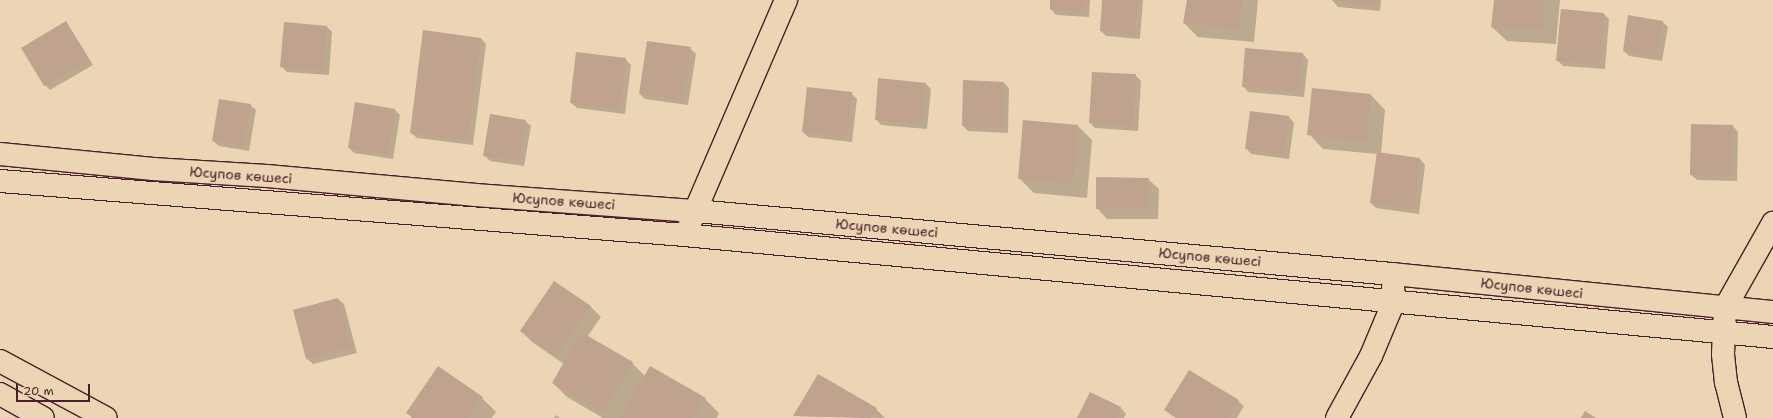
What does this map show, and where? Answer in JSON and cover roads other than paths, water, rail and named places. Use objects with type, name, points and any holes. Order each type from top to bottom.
[{"type":"street","points":[[684,236],[786,0]]},
{"type":"street","name":"Юсупов көшесі","points":[[0,154],[153,169],[267,176],[476,195],[696,211],[1392,274],[1773,312]]},
{"type":"street","name":"Юсупов көшесі","points":[[0,181],[684,236],[1773,337]]},
{"type":"street","points":[[1735,418],[1726,382],[1722,332],[1725,308],[1773,223]]},
{"type":"street","points":[[1337,418],[1371,356],[1394,301],[1392,274]]},
{"type":"street","points":[[0,361],[106,418]]},
{"type":"street","points":[[0,394],[43,418]]}]
